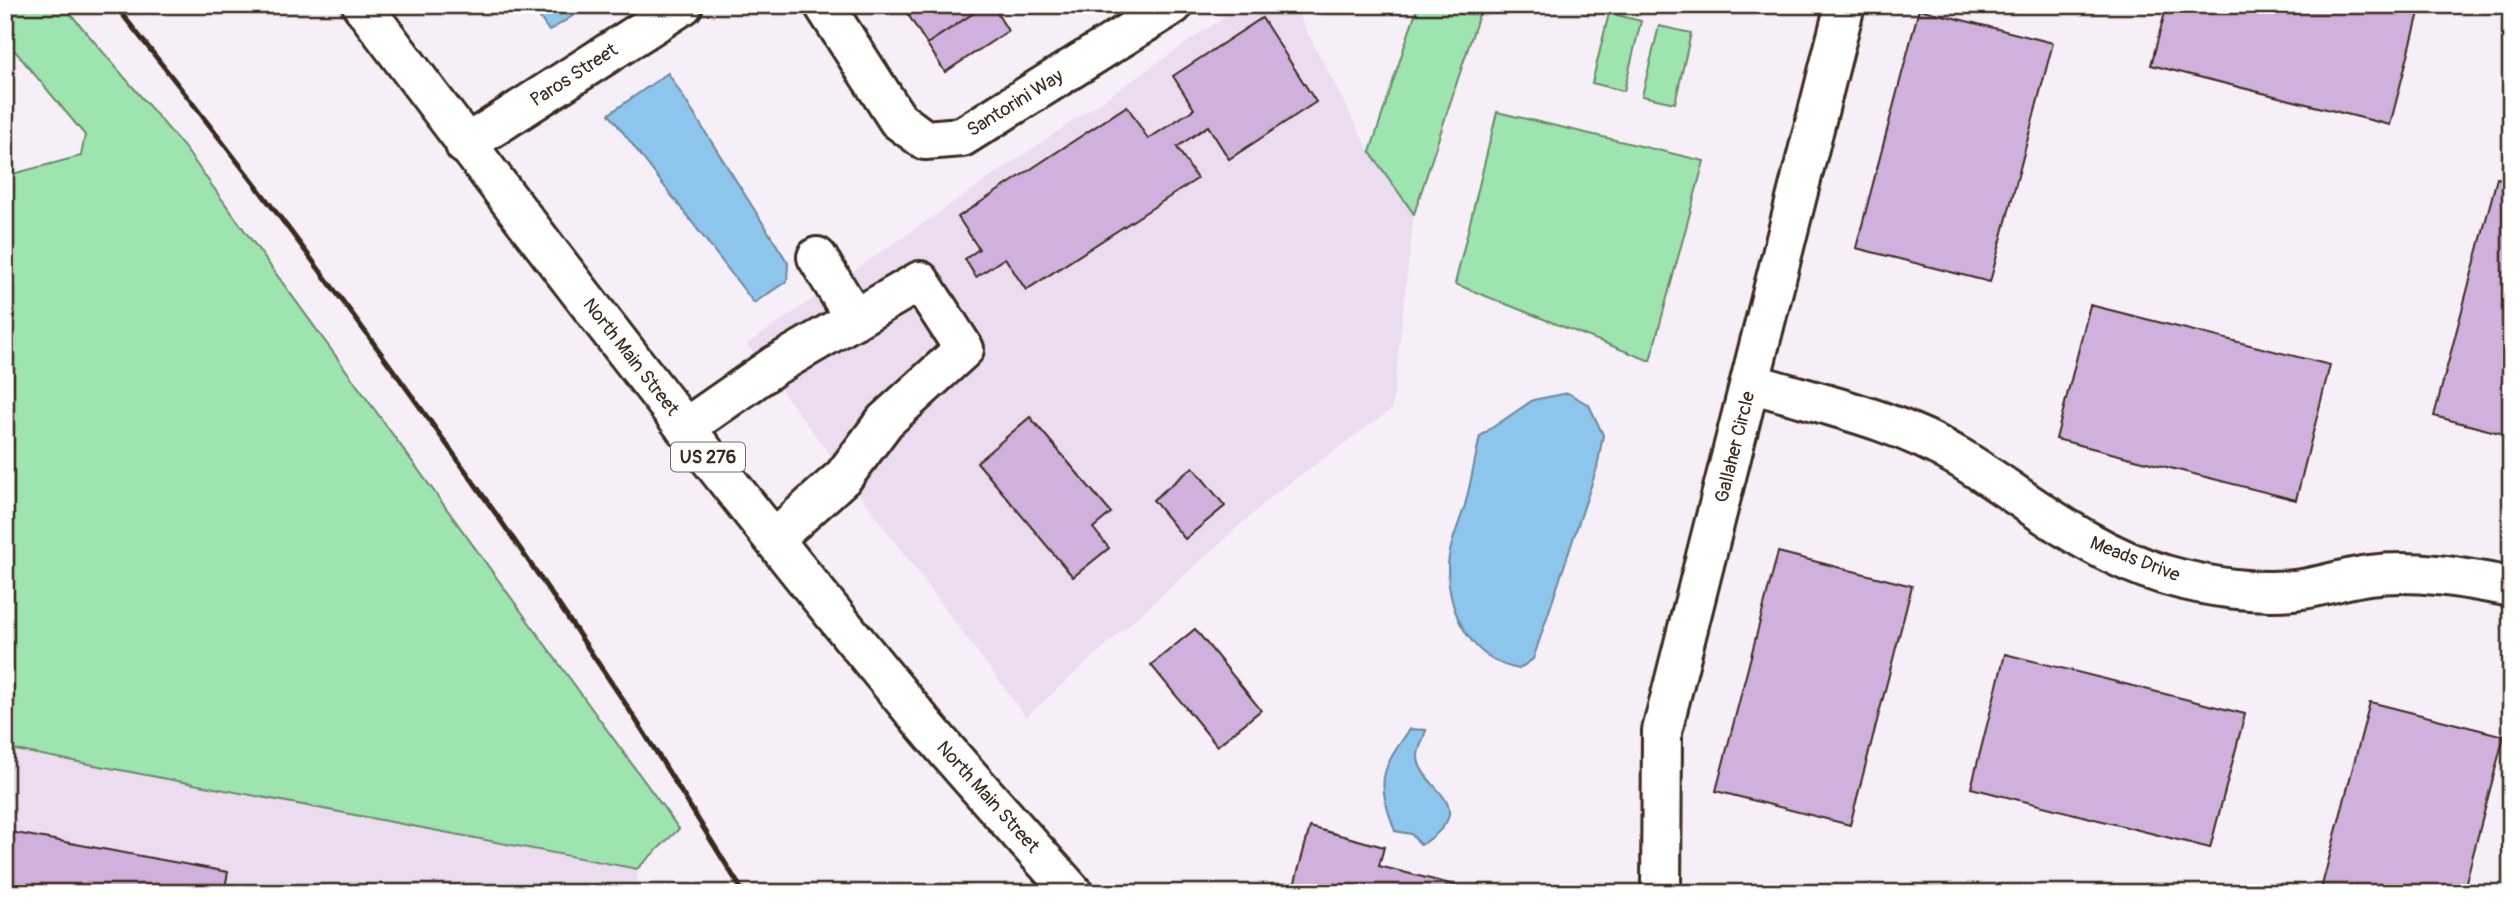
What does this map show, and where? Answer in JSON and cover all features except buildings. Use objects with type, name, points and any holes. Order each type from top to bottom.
[{"type":"street","name":"North Main Street","points":[[362,5],[465,145],[685,428],[919,719],[1073,893]]},
{"type":"street","name":"Paros Street","points":[[465,145],[683,5]]},
{"type":"street","name":"Santorini Way","points":[[824,5],[898,120],[925,140],[962,137],[1173,5]]},
{"type":"street","name":"Gallaher Circle","points":[[1661,893],[1662,731],[1845,5]]},
{"type":"street","points":[[817,257],[855,319]]},
{"type":"street","points":[[685,428],[774,366],[920,281],[964,349],[885,421],[844,475],[774,539]]},
{"type":"street","name":"Meads Drive","points":[[1751,383],[1895,426],[1959,457],[2031,509],[2103,551],[2166,575],[2227,588],[2299,590],[2371,575],[2455,576],[2511,587]]},
{"type":"shaded area","points":[[1242,5],[1293,5],[1370,152],[1414,214],[1392,409],[1277,492],[1026,717],[747,344]]},
{"type":"shaded area","points":[[5,748],[637,869],[639,893],[5,893]]},
{"type":"green space","points":[[5,5],[63,5],[184,147],[679,829],[637,869],[5,748],[5,176],[81,156],[85,135],[5,39]]},
{"type":"green space","points":[[1418,5],[1482,5],[1414,214],[1370,152]]},
{"type":"green space","points":[[1609,13],[1641,21],[1624,91],[1592,83]]},
{"type":"green space","points":[[1659,26],[1691,33],[1675,103],[1642,96]]},
{"type":"green space","points":[[1497,112],[1704,161],[1650,361],[1455,284]]},
{"type":"water","points":[[531,5],[590,5],[549,31]]},
{"type":"water","points":[[668,73],[788,263],[787,281],[754,303],[609,114]]},
{"type":"water","points":[[1568,393],[1589,405],[1603,435],[1597,468],[1533,659],[1519,669],[1488,656],[1466,633],[1452,602],[1448,568],[1450,552],[1465,505],[1480,436],[1533,400]]},
{"type":"water","points":[[1410,729],[1426,730],[1418,753],[1421,768],[1444,797],[1449,808],[1448,818],[1440,831],[1421,845],[1411,834],[1395,831],[1383,787],[1392,755]]},
{"type":"railway","points":[[115,5],[247,173],[499,518],[619,694],[744,893]]}]
